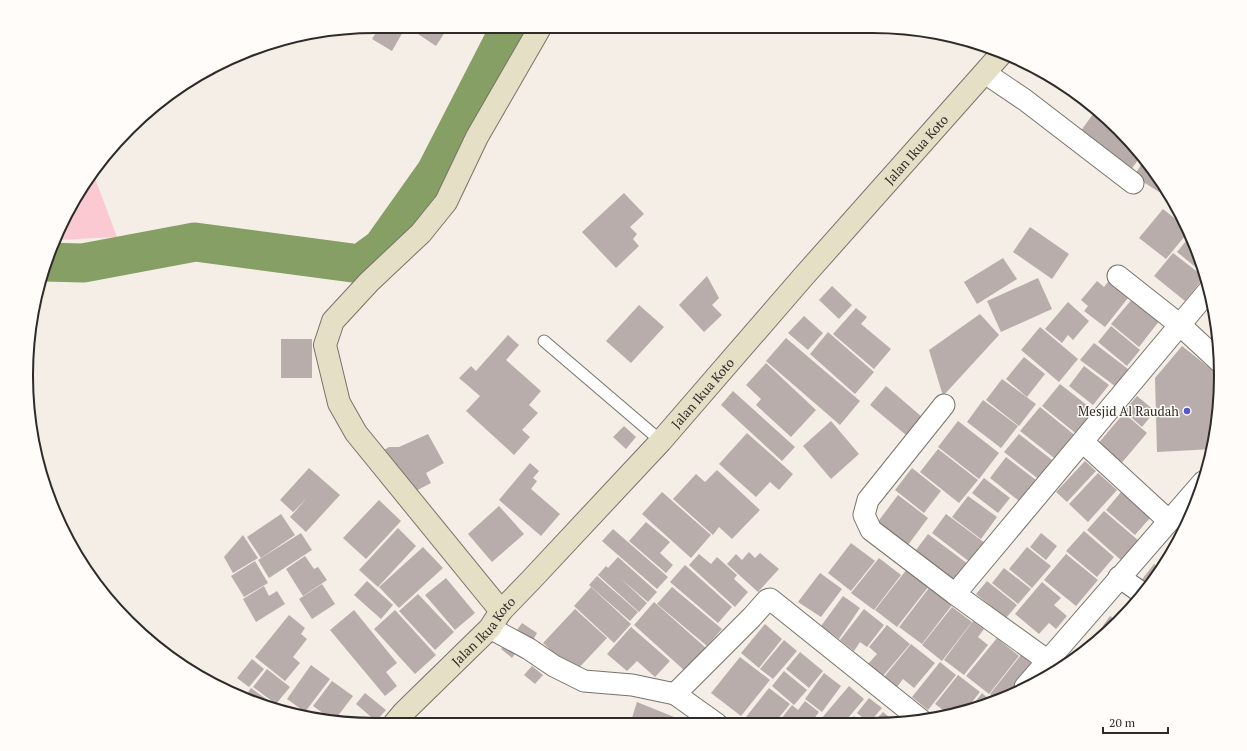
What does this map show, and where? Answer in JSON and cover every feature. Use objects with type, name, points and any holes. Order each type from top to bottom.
[{"type":"street","points":[[537,33],[478,136],[446,202],[420,233],[369,282],[333,321],[325,345],[339,403],[356,433],[495,619],[529,649],[554,666],[584,681],[632,685],[675,694],[709,718]]},
{"type":"street","name":"Jalan Ikua Koto","points":[[399,718],[495,619],[660,441],[998,57]]},
{"type":"street","points":[[985,72],[1025,100],[1133,184]]},
{"type":"street","points":[[1118,276],[1180,325],[1213,356]]},
{"type":"street","points":[[955,594],[1204,296]]},
{"type":"street","points":[[944,405],[868,500],[864,515],[871,530],[955,594],[1054,665],[1119,577],[1169,521],[1191,499]]},
{"type":"street","points":[[1083,442],[1169,521]]},
{"type":"street","points":[[1119,577],[1138,590]]},
{"type":"street","points":[[675,694],[767,600],[770,599],[915,715]]},
{"type":"lane","points":[[544,341],[660,441]]},
{"type":"shaded area","points":[[95,179],[117,237],[61,240],[79,204]]},
{"type":"building","points":[[376,33],[402,33],[392,51],[372,39]]},
{"type":"building","points":[[416,33],[444,33],[436,46]]},
{"type":"building","points":[[1093,114],[1114,133],[1138,161],[1127,175],[1077,136]]},
{"type":"building","points":[[1141,165],[1160,191],[1159,192],[1134,176]]},
{"type":"building","points":[[624,193],[644,214],[630,227],[637,234],[633,239],[639,246],[616,268],[582,232]]},
{"type":"building","points":[[1163,209],[1177,220],[1185,236],[1166,259],[1139,238]]},
{"type":"building","points":[[1030,227],[1069,254],[1052,279],[1013,252]]},
{"type":"building","points":[[1186,241],[1197,268],[1177,252]]},
{"type":"building","points":[[1173,253],[1198,272],[1200,281],[1185,301],[1154,276]]},
{"type":"building","points":[[1003,258],[1017,279],[977,304],[964,282]]},
{"type":"building","points":[[707,276],[719,298],[712,305],[722,315],[704,332],[679,305]]},
{"type":"building","points":[[1038,278],[1052,309],[1001,332],[987,301]]},
{"type":"building","points":[[1097,281],[1104,287],[1108,282],[1128,298],[1105,327],[1084,311],[1088,306],[1081,300]]},
{"type":"building","points":[[832,286],[852,305],[839,319],[819,300]]},
{"type":"building","points":[[1133,298],[1160,320],[1139,347],[1111,324]]},
{"type":"building","points":[[1068,302],[1089,321],[1073,340],[1068,335],[1062,343],[1045,329]]},
{"type":"building","points":[[639,305],[664,327],[631,363],[606,341]]},
{"type":"building","points":[[856,308],[867,317],[861,324],[891,349],[874,369],[833,334]]},
{"type":"building","points":[[980,314],[999,335],[943,396],[929,350]]},
{"type":"building","points":[[804,316],[823,333],[808,350],[788,333]]},
{"type":"building","points":[[1111,326],[1140,350],[1127,366],[1098,342]]},
{"type":"building","points":[[1040,327],[1078,359],[1059,382],[1021,350]]},
{"type":"building","points":[[828,332],[874,372],[855,394],[810,354]]},
{"type":"building","points":[[508,335],[519,345],[506,360],[541,391],[529,405],[538,413],[522,430],[530,437],[514,455],[466,411],[480,396],[459,378],[471,366],[476,371]]},
{"type":"building","points":[[786,338],[860,401],[840,425],[766,361]]},
{"type":"building","points":[[281,339],[312,339],[312,378],[281,378]]},
{"type":"building","points":[[1094,343],[1132,372],[1119,389],[1080,360]]},
{"type":"building","name":"Mesjid Al Raudah","points":[[1182,346],[1214,371],[1211,420],[1205,449],[1157,452],[1155,378]]},
{"type":"building","points":[[1024,357],[1045,374],[1027,397],[1006,379]]},
{"type":"building","points":[[766,363],[816,410],[791,437],[756,405],[761,399],[746,385]]},
{"type":"building","points":[[1084,366],[1109,385],[1093,405],[1069,386]]},
{"type":"building","points":[[1002,379],[1036,404],[1019,426],[986,400]]},
{"type":"building","points":[[1060,384],[1097,413],[1079,436],[1042,406]]},
{"type":"building","points":[[886,386],[922,417],[906,435],[870,405]]},
{"type":"building","points":[[733,391],[795,447],[782,461],[721,405]]},
{"type":"building","points":[[1137,396],[1155,411],[1142,427],[1124,411]]},
{"type":"building","points":[[983,400],[1018,426],[1001,448],[967,422]]},
{"type":"building","points":[[1040,407],[1077,437],[1058,461],[1020,431]]},
{"type":"building","points":[[1124,413],[1147,433],[1119,466],[1096,446]]},
{"type":"building","points":[[831,421],[859,454],[831,479],[803,446]]},
{"type":"building","points":[[958,421],[999,453],[979,479],[938,447]]},
{"type":"building","points":[[624,426],[636,437],[626,449],[613,437]]},
{"type":"building","points":[[747,433],[793,474],[779,490],[770,482],[756,497],[719,464]]},
{"type":"building","points":[[428,434],[444,463],[426,473],[431,483],[408,495],[377,454],[389,447],[399,447]]},
{"type":"building","points":[[1019,434],[1056,463],[1041,481],[1004,452]]},
{"type":"building","points":[[938,449],[978,480],[959,503],[920,472]]},
{"type":"building","points":[[1006,457],[1036,480],[1019,501],[990,478]]},
{"type":"building","points":[[1085,461],[1096,471],[1067,502],[1056,492]]},
{"type":"building","points":[[530,463],[539,471],[533,478],[537,481],[531,489],[560,514],[541,536],[499,500]]},
{"type":"building","points":[[309,468],[340,495],[306,532],[290,517],[307,498],[293,512],[280,500]]},
{"type":"building","points":[[912,468],[941,491],[924,513],[895,490]]},
{"type":"building","points":[[717,470],[760,510],[732,539],[719,527],[713,535],[673,499],[696,474],[705,482]]},
{"type":"building","points":[[1098,473],[1117,490],[1088,522],[1069,504]]},
{"type":"building","points":[[984,478],[1010,498],[998,513],[972,493]]},
{"type":"building","points":[[662,492],[711,535],[691,558],[642,514]]},
{"type":"building","points":[[1121,492],[1150,518],[1135,535],[1106,510]]},
{"type":"building","points":[[898,495],[928,518],[908,545],[877,523]]},
{"type":"building","points":[[968,496],[997,517],[981,539],[952,517]]},
{"type":"building","points":[[379,500],[401,521],[366,559],[343,538]]},
{"type":"building","points":[[499,506],[524,534],[492,562],[468,534]]},
{"type":"building","points":[[1104,511],[1139,541],[1122,561],[1087,530]]},
{"type":"building","points":[[281,514],[295,535],[261,558],[247,537]]},
{"type":"building","points":[[946,514],[985,543],[971,563],[932,533]]},
{"type":"building","points":[[646,522],[670,542],[660,553],[673,565],[666,573],[629,541]]},
{"type":"building","points":[[398,528],[416,546],[378,587],[359,570]]},
{"type":"building","points":[[613,529],[668,577],[657,589],[602,541]]},
{"type":"building","points":[[1084,531],[1114,557],[1097,577],[1066,551]]},
{"type":"building","points":[[301,533],[312,550],[269,578],[258,560]]},
{"type":"building","points":[[1041,533],[1057,546],[1046,560],[1030,547]]},
{"type":"building","points":[[928,534],[968,564],[953,584],[913,554]]},
{"type":"building","points":[[243,535],[258,558],[233,573],[224,557]]},
{"type":"building","points":[[851,543],[875,561],[851,591],[828,573]]},
{"type":"building","points":[[423,547],[443,568],[399,608],[379,587]]},
{"type":"building","points":[[1027,547],[1051,566],[1032,588],[1009,569]]},
{"type":"building","points":[[749,552],[755,558],[760,553],[779,569],[758,592],[727,564],[736,554],[742,560]]},
{"type":"building","points":[[699,554],[711,564],[717,557],[737,575],[734,579],[748,592],[735,607],[689,565]]},
{"type":"building","points":[[1066,554],[1098,580],[1076,606],[1044,580]]},
{"type":"building","points":[[305,556],[314,569],[318,567],[327,580],[303,596],[286,569]]},
{"type":"building","points":[[618,557],[657,592],[648,602],[620,578],[647,603],[639,612],[598,575],[606,566],[608,568]]},
{"type":"building","points":[[879,558],[901,575],[874,610],[851,593]]},
{"type":"building","points":[[255,561],[268,583],[244,597],[231,576]]},
{"type":"building","points":[[1154,564],[1156,566],[1143,584],[1140,582]]},
{"type":"building","points":[[685,565],[732,607],[718,623],[670,582]]},
{"type":"building","points":[[1004,568],[1031,589],[1018,604],[992,583]]},
{"type":"building","points":[[907,569],[929,586],[897,627],[875,610]]},
{"type":"building","points":[[820,573],[842,589],[821,617],[798,602]]},
{"type":"building","points":[[597,576],[638,612],[630,621],[589,585]]},
{"type":"building","points":[[446,578],[475,613],[455,630],[425,595]]},
{"type":"building","points":[[367,581],[393,605],[381,619],[354,595]]},
{"type":"building","points":[[987,581],[1017,605],[1006,618],[976,594]]},
{"type":"building","points":[[1042,582],[1061,598],[1054,605],[1067,616],[1056,629],[1049,623],[1039,634],[1015,614]]},
{"type":"building","points":[[322,584],[335,604],[312,619],[299,599]]},
{"type":"building","points":[[264,586],[269,596],[277,591],[285,604],[256,622],[243,599]]},
{"type":"building","points":[[591,587],[631,624],[614,643],[574,606]]},
{"type":"building","points":[[672,587],[722,629],[707,646],[657,604]]},
{"type":"building","points":[[929,588],[952,605],[922,644],[899,627]]},
{"type":"building","points":[[418,594],[454,632],[435,650],[399,611]]},
{"type":"building","points":[[843,596],[860,608],[839,639],[821,626]]},
{"type":"building","points":[[654,602],[706,648],[685,671],[634,625]]},
{"type":"building","points":[[952,607],[972,622],[942,661],[922,645]]},
{"type":"building","points":[[575,609],[607,638],[575,672],[543,643]]},
{"type":"building","points":[[864,609],[884,625],[867,647],[860,642],[854,651],[840,640]]},
{"type":"building","points":[[354,610],[397,663],[386,672],[397,686],[385,696],[330,630]]},
{"type":"building","points":[[395,610],[436,655],[415,674],[374,629]]},
{"type":"building","points":[[289,615],[305,628],[301,634],[307,639],[293,657],[300,663],[285,681],[255,657]]},
{"type":"building","points":[[1110,616],[1113,618],[1099,631]]},
{"type":"building","points":[[973,621],[984,629],[978,637],[988,645],[964,675],[944,660]]},
{"type":"building","points":[[522,623],[537,633],[533,640],[517,630]]},
{"type":"building","points":[[765,624],[782,639],[759,668],[741,653]]},
{"type":"building","points":[[887,625],[910,644],[883,676],[868,664],[877,654],[869,647]]},
{"type":"building","points":[[631,627],[670,661],[655,677],[637,661],[627,671],[607,654]]},
{"type":"building","points":[[997,638],[1019,656],[989,694],[966,676]]},
{"type":"building","points":[[784,640],[797,651],[773,679],[760,669]]},
{"type":"building","points":[[507,643],[517,651],[512,658],[501,649]]},
{"type":"building","points":[[911,644],[935,663],[914,688],[903,679],[897,687],[884,677]]},
{"type":"building","points":[[800,652],[823,671],[809,688],[786,669]]},
{"type":"building","points":[[1021,655],[1032,664],[1013,687],[992,696],[990,694]]},
{"type":"building","points":[[740,657],[770,680],[741,716],[711,693]]},
{"type":"building","points":[[252,659],[264,669],[249,687],[237,678]]},
{"type":"building","points":[[940,662],[956,675],[928,710],[912,697]]},
{"type":"building","points":[[311,665],[330,679],[306,710],[301,709],[287,699]]},
{"type":"building","points":[[532,666],[543,675],[535,684],[524,675]]},
{"type":"building","points":[[267,669],[290,687],[277,703],[253,687]]},
{"type":"building","points":[[784,671],[807,690],[794,705],[772,686]]},
{"type":"building","points":[[824,673],[841,686],[822,712],[805,699]]},
{"type":"building","points":[[958,675],[980,692],[971,703],[960,706],[943,710],[935,704]]},
{"type":"building","points":[[332,681],[353,696],[338,716],[324,714],[313,706]]},
{"type":"building","points":[[849,686],[864,699],[848,718],[822,718]]},
{"type":"building","points":[[251,688],[269,701],[265,700],[247,693]]},
{"type":"building","points":[[769,688],[790,704],[779,718],[746,717]]},
{"type":"building","points":[[365,693],[386,710],[379,718],[372,718],[356,704]]},
{"type":"building","points":[[982,693],[988,698],[982,700],[975,702]]},
{"type":"building","points":[[869,698],[882,708],[873,718],[863,718],[857,713]]},
{"type":"building","points":[[805,701],[819,712],[814,718],[782,718],[792,705],[798,710]]},
{"type":"building","points":[[637,702],[677,718],[632,718]]},
{"type":"building","points":[[883,712],[889,717],[878,718]]},
{"type":"waterway","points":[[52,262],[83,263],[195,242],[360,264],[382,248],[436,172],[507,33]]},
{"type":"place","name":"Mesjid Al Raudah","points":[[1187,411]]}]
